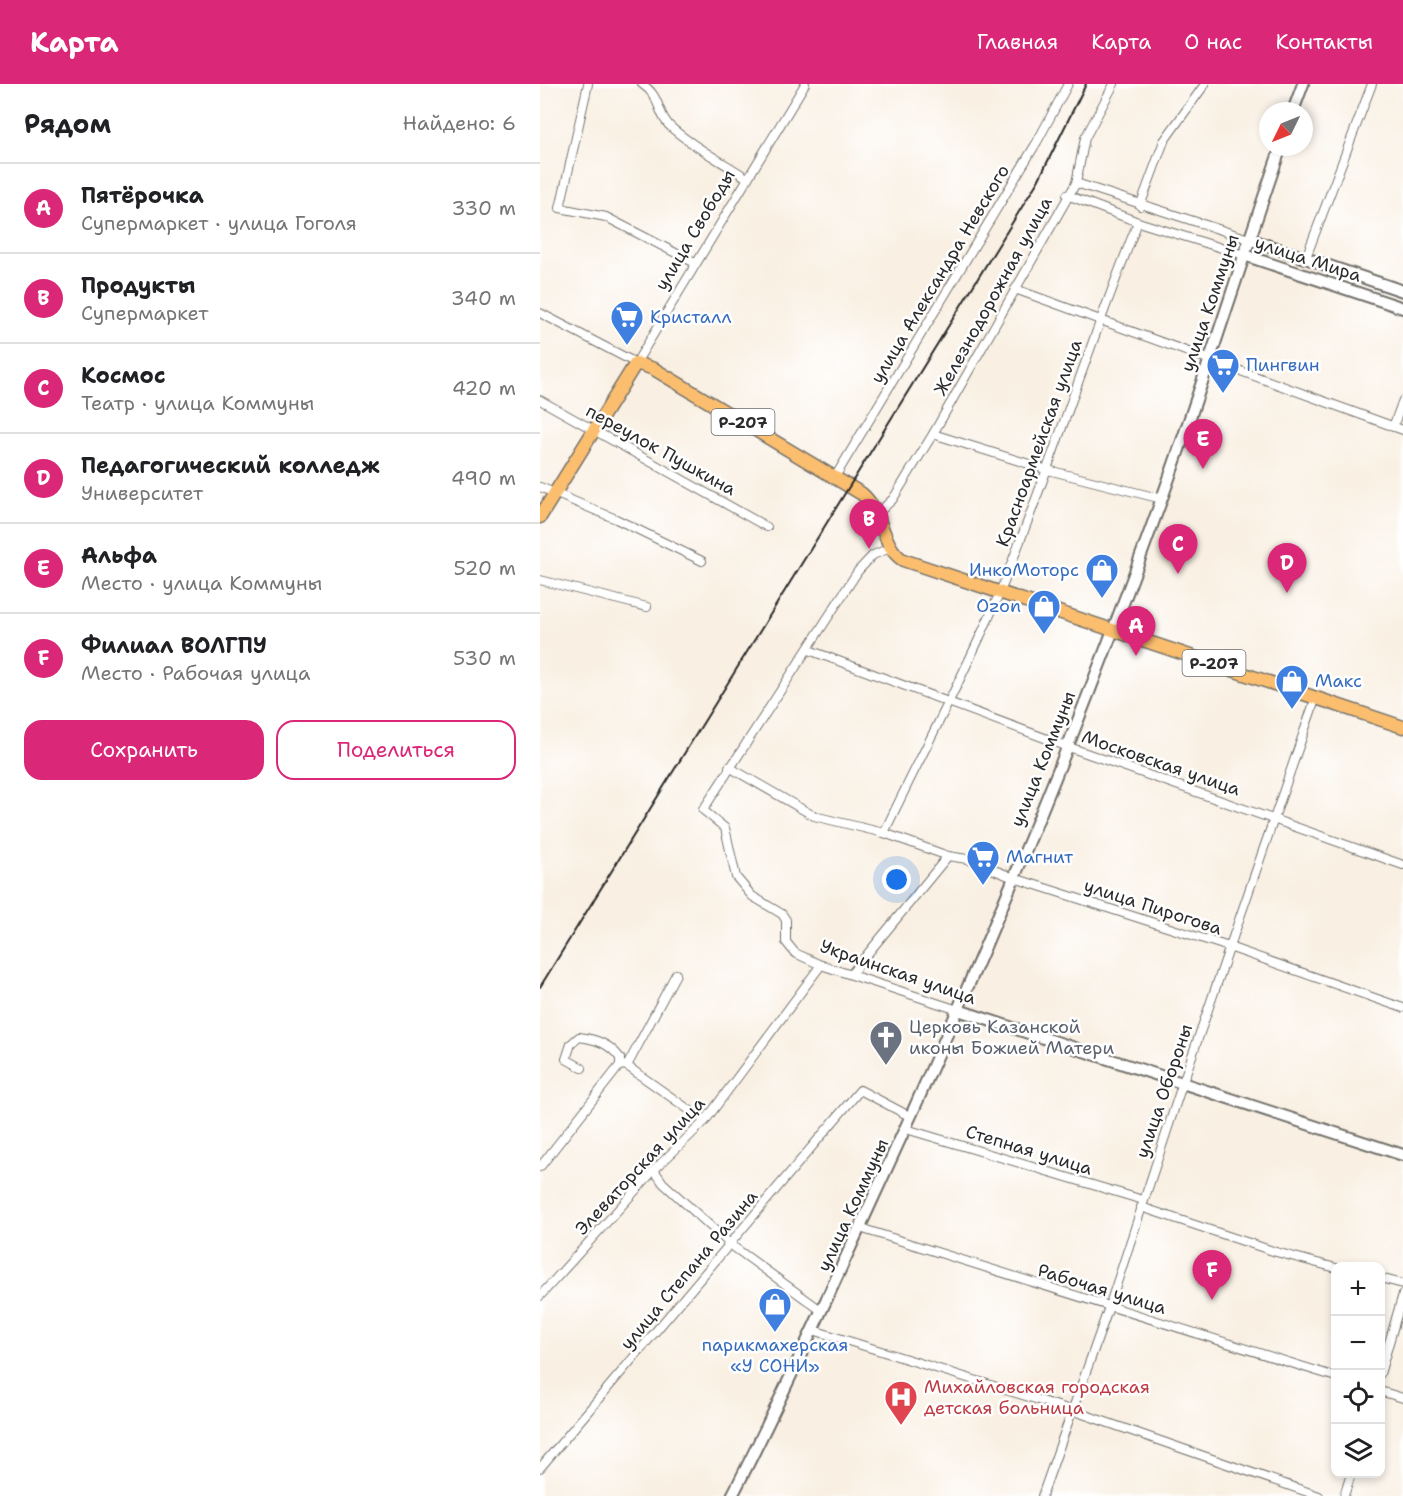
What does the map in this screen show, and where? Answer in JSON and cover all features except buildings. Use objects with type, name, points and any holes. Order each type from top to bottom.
[{"type":"main road","name":"Р-207","points":[[636,363],[654,369],[868,499],[878,513],[890,548],[903,560],[1403,727]]},
{"type":"main road","name":"улица Свободы","points":[[540,517],[636,363]]},
{"type":"street","points":[[588,84],[560,208],[606,217],[695,264]]},
{"type":"street","points":[[642,84],[654,93],[662,114],[672,129],[747,178]]},
{"type":"street","name":"улица Свободы","points":[[636,363],[805,84]]},
{"type":"street","name":"улица Александра Невского","points":[[835,477],[1037,142],[1068,84]]},
{"type":"street","name":"Железнодорожная улица","points":[[878,513],[893,499],[933,434],[1067,195],[1076,183],[1085,138],[1114,84]]},
{"type":"street","points":[[1140,206],[1164,141],[1205,84]]},
{"type":"street","points":[[1296,102],[1303,84]]},
{"type":"street","points":[[1305,260],[1372,84]]},
{"type":"street","name":"улица Коммуны","points":[[732,1496],[813,1330],[906,1129],[1014,878],[1113,630],[1162,499],[1278,156]]},
{"type":"street","name":"улица Мира","points":[[1076,183],[1403,291]]},
{"type":"street","name":"улица Мира","points":[[1067,195],[1138,222],[1403,308]]},
{"type":"street","name":"Красноармейская улица","points":[[884,833],[951,701],[999,593],[1048,470],[1099,320],[1138,222]]},
{"type":"street","points":[[1015,289],[1403,430]]},
{"type":"street","points":[[540,313],[636,363]]},
{"type":"street","name":"переулок Пушкина","points":[[540,400],[767,527]]},
{"type":"street","points":[[1392,427],[1403,400]]},
{"type":"street","points":[[933,434],[1048,470],[1162,499]]},
{"type":"street","points":[[540,488],[616,519],[702,561]]},
{"type":"street","points":[[729,767],[809,650],[862,566],[873,555],[890,548]]},
{"type":"street","points":[[540,580],[647,607]]},
{"type":"street","name":"Московская улица","points":[[809,650],[951,701],[1066,746],[1403,865]]},
{"type":"street","name":"улица Обороны","points":[[1042,1496],[1074,1412],[1182,1085],[1316,697]]},
{"type":"street","name":"Украинская улица","points":[[729,767],[703,810],[724,828],[733,867],[740,882],[752,896],[782,914],[786,920],[786,942],[790,948],[820,965],[1182,1085],[1403,1155]]},
{"type":"street","name":"улица Пирогова","points":[[729,767],[814,816],[884,833],[948,856],[967,859],[1014,878],[1229,947],[1403,1008]]},
{"type":"street","points":[[851,974],[948,856]]},
{"type":"street","name":"Элеваторская улица","points":[[540,1296],[654,1170],[705,1121],[820,965]]},
{"type":"street","points":[[540,1167],[623,1066],[676,974]]},
{"type":"street","points":[[582,1068],[566,1059],[571,1044],[579,1037],[593,1039],[606,1045],[620,1058],[623,1066],[705,1121]]},
{"type":"street","name":"улица Степана Разина","points":[[540,1468],[860,1090],[911,1117]]},
{"type":"street","name":"Степная улица","points":[[906,1129],[1142,1204],[1276,1252],[1331,1267]]},
{"type":"street","points":[[654,1170],[663,1183],[731,1245],[822,1311]]},
{"type":"street","name":"Рабочая улица","points":[[860,1228],[1331,1376]]},
{"type":"street","points":[[1385,1279],[1403,1284]]},
{"type":"street","points":[[1381,1370],[1403,1294]]},
{"type":"street","points":[[813,1330],[1074,1412],[1319,1496]]},
{"type":"street","points":[[1385,1393],[1403,1398]]},
{"type":"street","points":[[1344,1496],[1349,1478]]},
{"type":"railway","points":[[540,987],[1038,181],[1086,84]]},
{"type":"place","name":"Кристалл","points":[[627,346]]},
{"type":"place","name":"Пингвин","points":[[1223,394]]},
{"type":"place","name":"Альфа","points":[[1203,469]]},
{"type":"place","name":"Продукты","points":[[869,549]]},
{"type":"place","name":"Космос","points":[[1178,574]]},
{"type":"place","name":"Педагогический колледж","points":[[1287,593]]},
{"type":"place","name":"ИнкоМоторс","points":[[1102,599]]},
{"type":"place","name":"Ozon","points":[[1044,635]]},
{"type":"place","name":"Пятёрочка","points":[[1136,656]]},
{"type":"place","name":"Макс","points":[[1292,710]]},
{"type":"place","name":"Магнит","points":[[983,886]]},
{"type":"place","name":"Церковь Казанской иконы Божией Матери","points":[[886,1066]]},
{"type":"place","name":"Филиал ВОЛГПУ","points":[[1212,1300]]},
{"type":"place","name":"парикмахерская «У СОНИ»","points":[[775,1333]]},
{"type":"place","name":"Михайловская городская детская больница","points":[[901,1426]]}]
